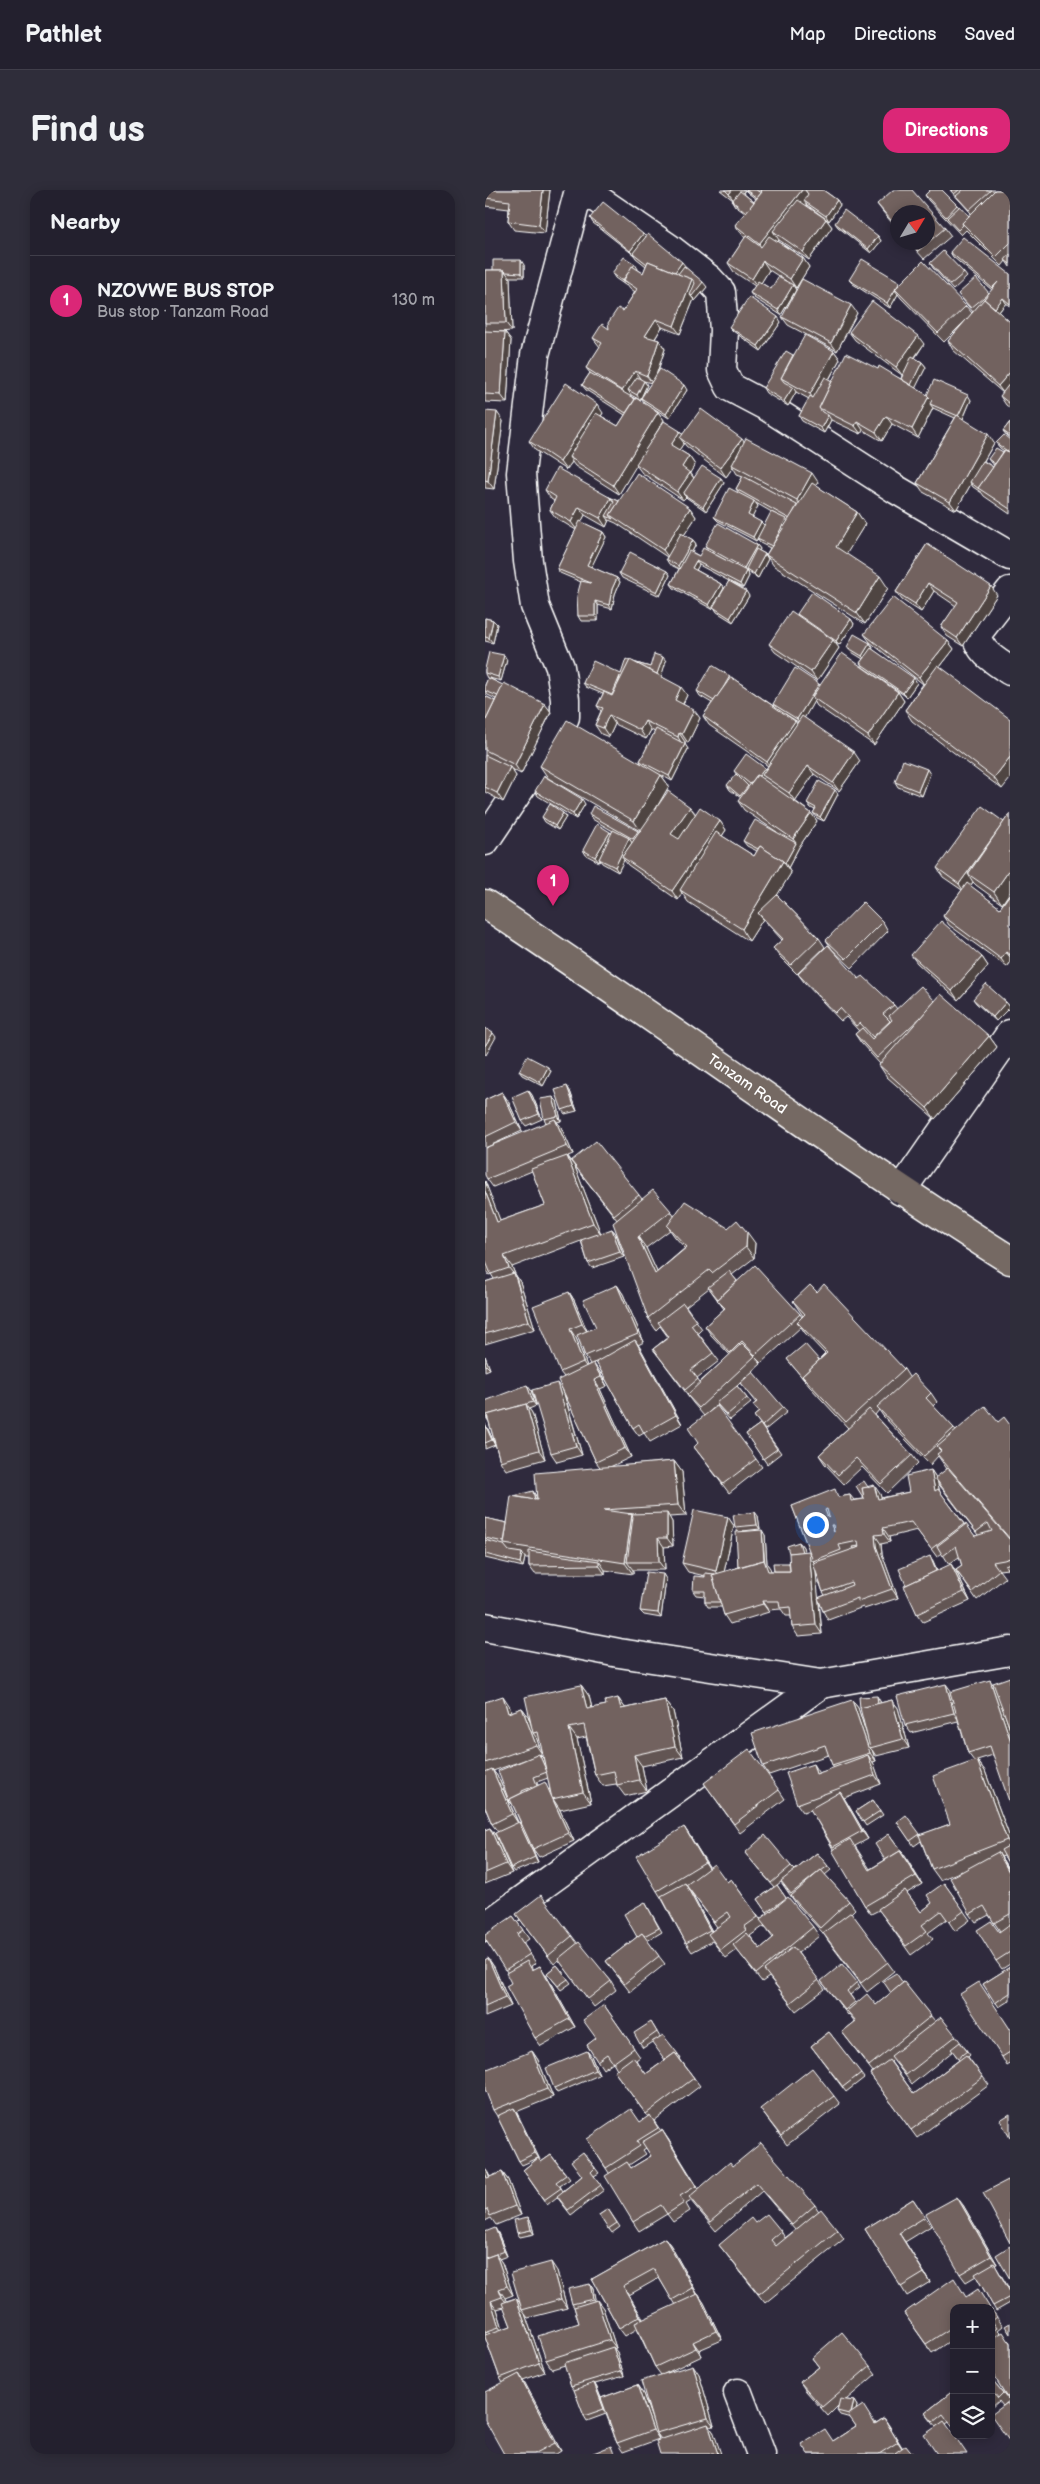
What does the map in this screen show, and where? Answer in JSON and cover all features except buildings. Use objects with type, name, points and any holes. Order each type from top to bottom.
[{"type":"highway","name":"Tanzam Road","points":[[485,904],[583,969],[901,1191],[1010,1260]]},
{"type":"street","points":[[485,841],[555,737],[565,717],[565,699],[560,667],[535,606],[521,472],[535,355],[579,190]]},
{"type":"street","points":[[584,190],[669,248],[709,279],[721,292],[724,330],[721,370],[730,387],[768,407],[897,490],[1010,556]]},
{"type":"street","points":[[1010,591],[976,635],[978,644],[984,652],[1010,671]]},
{"type":"street","points":[[901,1191],[1010,1034]]},
{"type":"street","points":[[485,1627],[619,1654],[821,1684],[1010,1652]]},
{"type":"street","points":[[485,1927],[821,1684]]},
{"type":"street","points":[[738,2393],[761,2454]]},
{"type":"place","name":"NZOVWE BUS STOP","points":[[553,906]]}]
